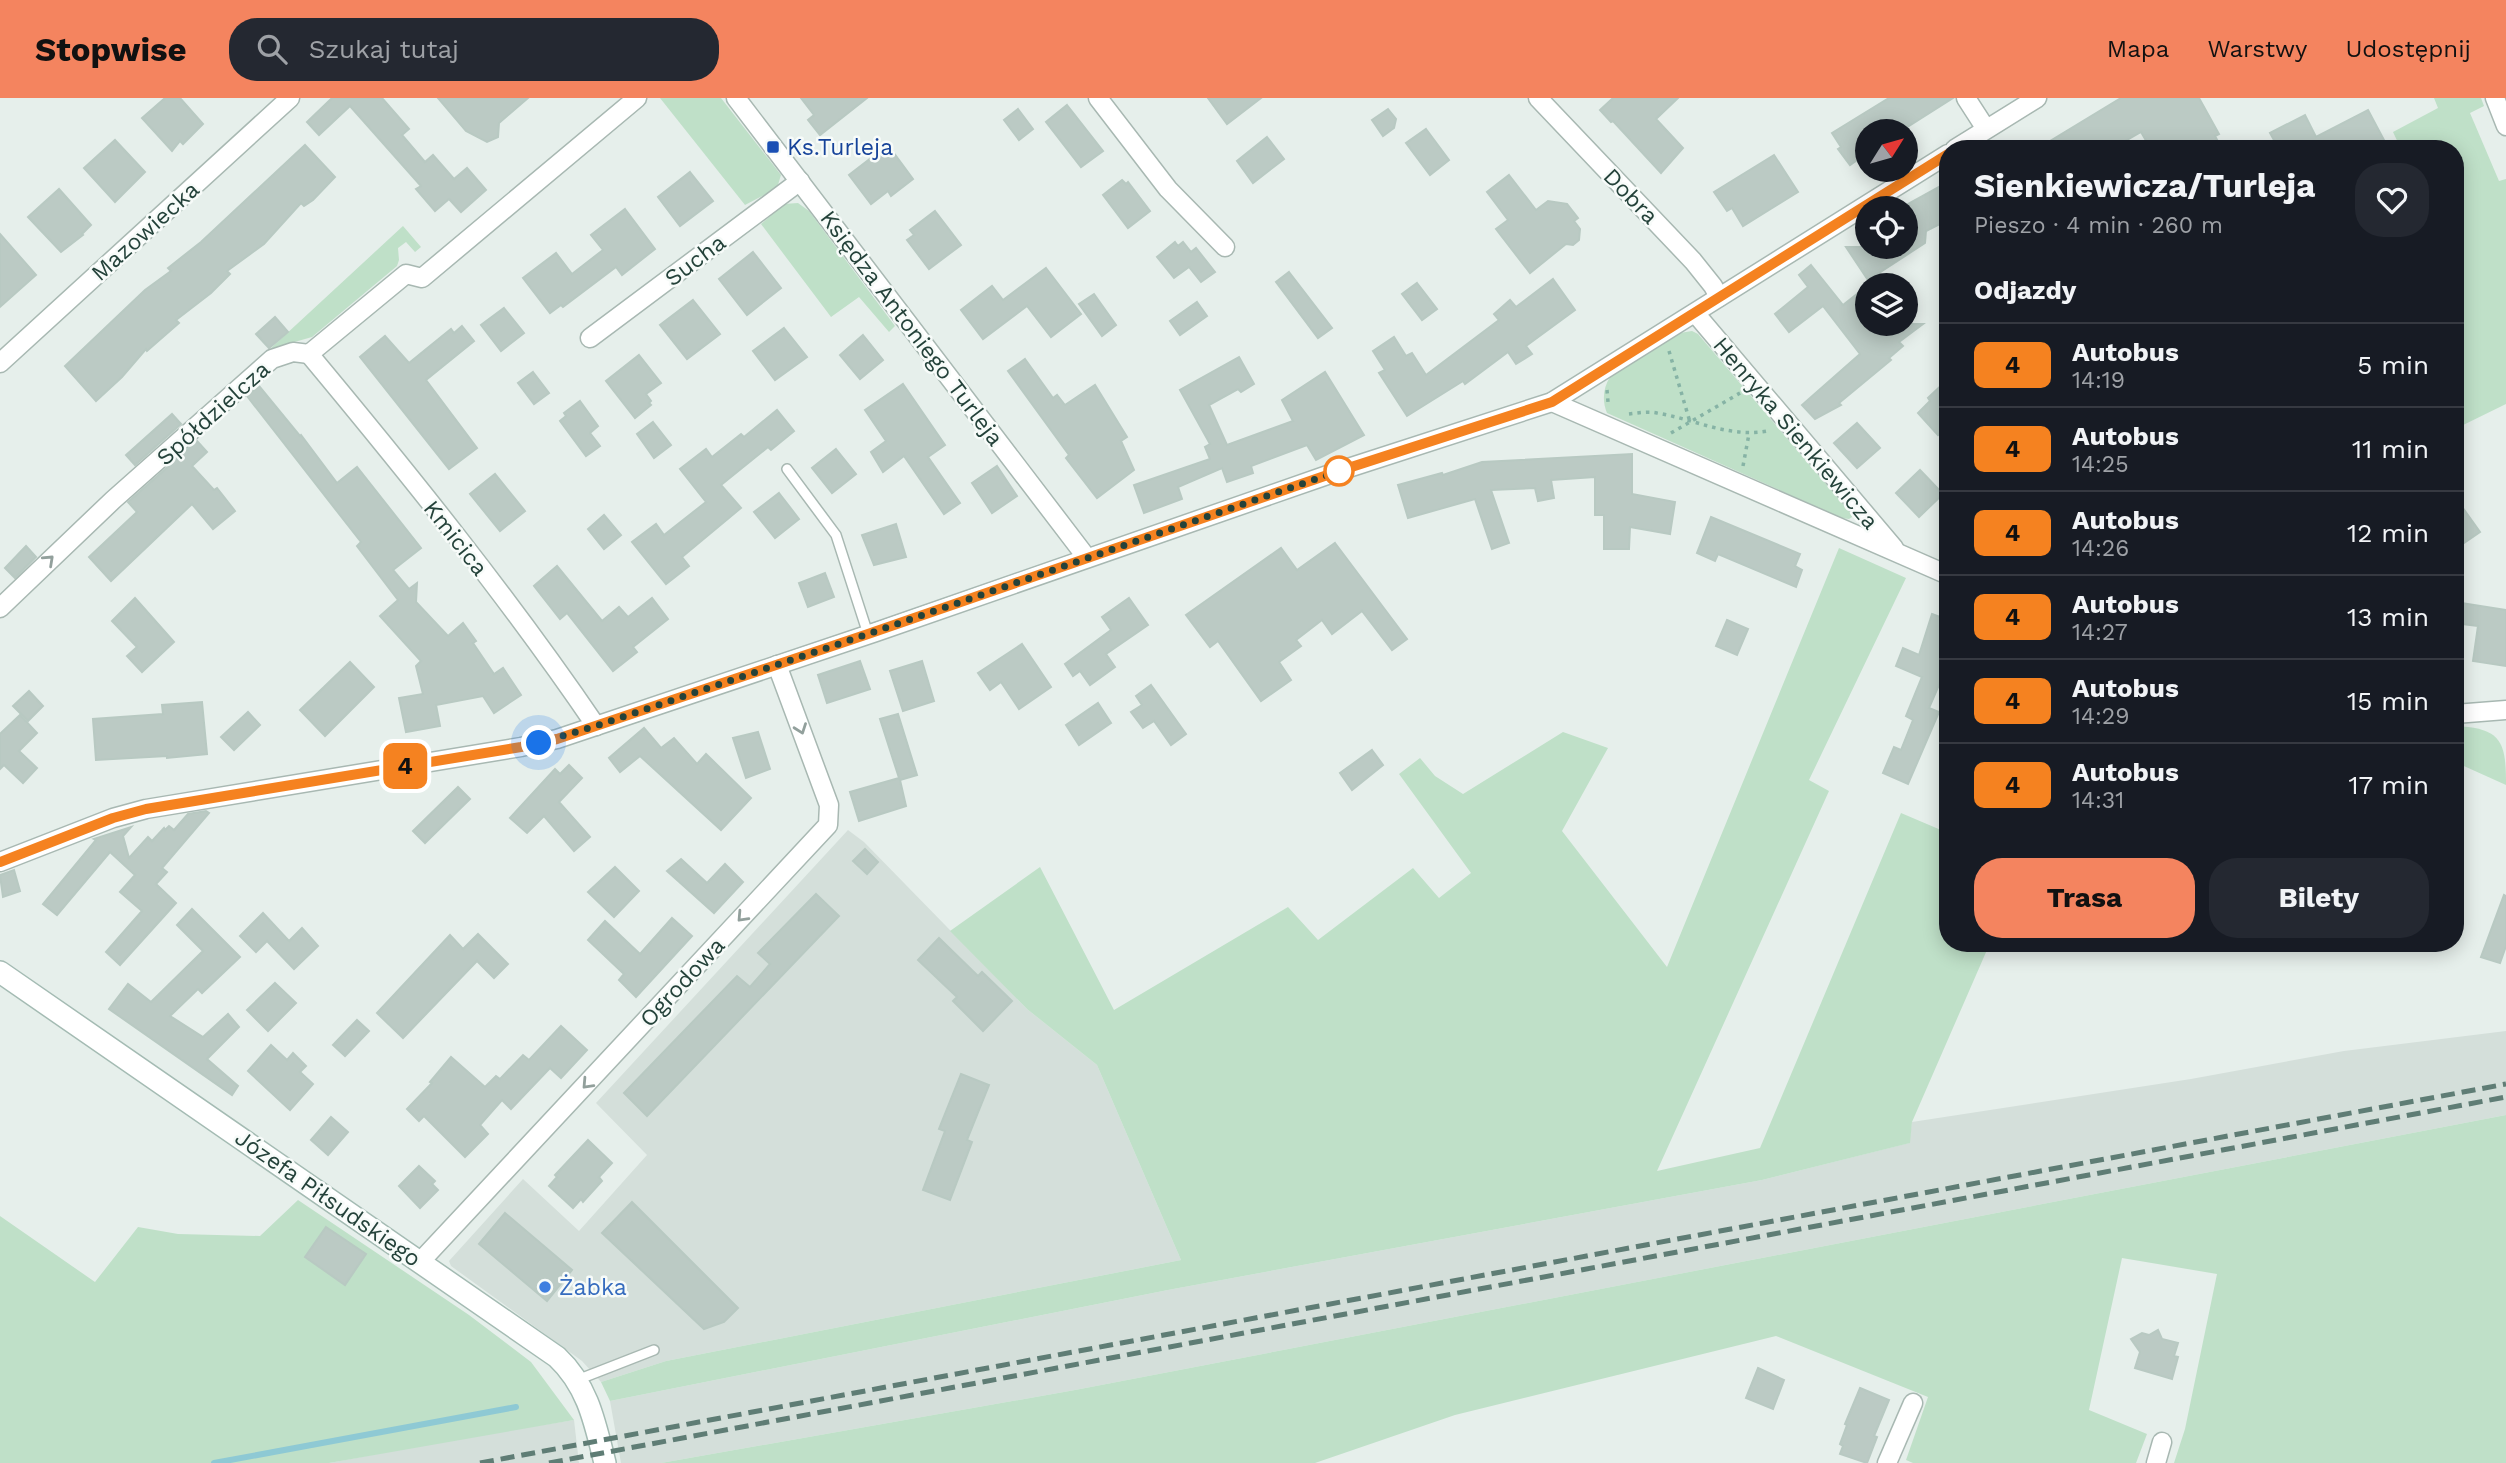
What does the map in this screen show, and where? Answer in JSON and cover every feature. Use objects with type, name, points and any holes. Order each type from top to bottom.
[{"type":"street","name":"Mazowiecka","points":[[0,363],[290,98]]},
{"type":"street","points":[[309,354],[406,274],[422,278],[637,98]]},
{"type":"street","name":"Księdza Antoniego Turleja","points":[[736,98],[1087,558]]},
{"type":"street","points":[[1098,98],[1168,189],[1225,247]]},
{"type":"street","name":"Dobra","points":[[1538,98],[1693,261],[1719,297]]},
{"type":"street","points":[[1966,98],[1986,130]]},
{"type":"street","points":[[2495,98],[2506,126]]},
{"type":"street","points":[[1970,140],[2035,99]]},
{"type":"street","points":[[0,862],[113,818],[146,809],[521,747],[596,726],[1339,471],[1552,402],[1939,159]]},
{"type":"street","name":"Sucha","points":[[590,338],[800,181]]},
{"type":"street","name":"Henryka Sienkiewicza","points":[[1695,313],[1898,554]]},
{"type":"street","name":"Spółdzielcza","points":[[0,608],[113,500],[272,359],[293,352],[309,354]]},
{"type":"street","name":"Kmicica","points":[[309,354],[372,429],[539,644],[596,726]]},
{"type":"street","name":"Henryka Sienkiewicza","points":[[1552,402],[1939,571]]},
{"type":"street","name":"Ogrodowa","points":[[420,1262],[828,825],[829,806],[777,665]]},
{"type":"street","points":[[2464,714],[2506,710]]},
{"type":"street","name":"Józefa Piłsudskiego","points":[[0,972],[557,1357],[577,1380],[592,1413],[605,1463]]},
{"type":"street","points":[[1887,1463],[1913,1403]]},
{"type":"street","points":[[2156,1463],[2162,1442]]},
{"type":"lane","points":[[787,469],[836,535],[868,634]]},
{"type":"lane","points":[[577,1380],[654,1350]]},
{"type":"path","points":[[1659,357],[1676,346]]},
{"type":"path","points":[[1669,351],[1690,422]]},
{"type":"path","points":[[1659,449],[1671,433],[1754,383]]},
{"type":"path","points":[[1611,385],[1607,389],[1608,402],[1639,419]]},
{"type":"path","points":[[1737,395],[1745,404]]},
{"type":"path","points":[[1629,414],[1654,412],[1749,434],[1767,431],[1760,422]]},
{"type":"path","points":[[1660,429],[1683,438]]},
{"type":"path","points":[[1737,483],[1749,434]]},
{"type":"shaded area","points":[[848,830],[864,842],[1027,1009],[1097,1065],[1181,1260],[666,1361],[601,1382],[582,1361],[451,1266],[449,1261],[523,1179],[579,1231],[647,1155],[596,1103]]},
{"type":"shaded area","points":[[2506,1031],[2506,1115],[1075,1390],[661,1463],[621,1463],[610,1401],[1168,1290],[1762,1180],[1909,1143],[1912,1122],[2191,1079],[2344,1051]]},
{"type":"shaded area","points":[[574,1420],[579,1463],[329,1463],[473,1436]]},
{"type":"green space","points":[[660,98],[721,98],[781,175],[777,188],[745,205]]},
{"type":"green space","points":[[2434,98],[2481,98],[2484,106],[2470,113],[2499,181],[2506,179],[2506,404],[2464,425],[2464,140],[2397,140],[2393,132],[2438,108]]},
{"type":"green space","points":[[798,203],[809,211],[895,326],[889,332],[859,297],[831,317],[761,224],[784,204]]},
{"type":"green space","points":[[403,226],[421,247],[415,252],[406,242],[398,248],[397,266],[312,337],[270,349]]},
{"type":"green space","points":[[1692,331],[1698,334],[1852,517],[1842,518],[1607,413],[1604,395],[1610,377],[1680,333]]},
{"type":"green space","points":[[1839,548],[1906,578],[1809,780],[1829,791],[1657,1171],[1760,1148],[1901,813],[1939,829],[1939,952],[1986,952],[1912,1122],[1910,1143],[1762,1180],[1168,1290],[610,1401],[601,1382],[666,1361],[1181,1260],[1097,1065],[1027,1009],[950,931],[1040,867],[1114,1010],[1288,907],[1318,940],[1413,868],[1439,898],[1471,873],[1399,774],[1420,758],[1435,776],[1463,794],[1563,732],[1608,748],[1562,831],[1667,967]]},
{"type":"green space","points":[[2464,727],[2483,730],[2498,740],[2505,758],[2506,785],[2464,766]]},
{"type":"green space","points":[[2506,1115],[2506,1463],[2174,1463],[2185,1429],[2217,1274],[2122,1258],[2089,1410],[2147,1434],[2136,1463],[1913,1463],[1906,1460],[1928,1397],[1776,1336],[1455,1415],[1315,1463],[661,1463],[1075,1390]]},
{"type":"green space","points":[[298,1200],[469,1315],[531,1362],[574,1420],[329,1463],[0,1463],[0,1216],[95,1282],[138,1227],[178,1234],[260,1236]]},
{"type":"building","points":[[165,98],[180,98],[203,124],[183,144],[180,141],[172,151],[142,118]]},
{"type":"building","points":[[332,98],[382,98],[409,129],[402,135],[425,162],[433,155],[454,179],[467,168],[486,190],[461,212],[449,199],[435,211],[416,189],[421,186],[350,106],[319,135],[307,122]]},
{"type":"building","points":[[438,98],[528,98],[499,123],[498,137],[487,142],[466,131]]},
{"type":"building","points":[[801,98],[867,98],[820,135],[808,120],[814,115]]},
{"type":"building","points":[[1208,98],[1261,98],[1227,124]]},
{"type":"building","points":[[1613,98],[1678,98],[1656,119],[1683,148],[1661,173],[1600,110]]},
{"type":"building","points":[[1889,98],[1953,98],[1918,120],[1855,119],[1855,161],[1850,165],[1838,149],[1841,147],[1832,133]]},
{"type":"building","points":[[2121,98],[2199,98],[2219,134],[2215,136],[2217,140],[2146,140],[2141,132],[2127,140],[2052,140]]},
{"type":"building","points":[[1067,105],[1103,151],[1081,167],[1046,122]]},
{"type":"building","points":[[1018,109],[1033,129],[1019,140],[1004,120]]},
{"type":"building","points":[[1388,109],[1396,119],[1394,128],[1383,136],[1372,120]]},
{"type":"building","points":[[2368,110],[2384,140],[2274,140],[2270,133],[2305,115],[2316,137]]},
{"type":"building","points":[[1426,129],[1449,160],[1430,175],[1406,143]]},
{"type":"building","points":[[1267,137],[1284,159],[1253,183],[1237,161]]},
{"type":"building","points":[[115,140],[145,172],[115,202],[84,168]]},
{"type":"building","points":[[305,145],[335,177],[313,200],[304,206],[301,203],[264,244],[227,271],[230,274],[211,293],[176,320],[179,323],[147,351],[146,349],[122,377],[96,401],[65,366],[145,290],[171,271],[168,268],[201,242]]},
{"type":"building","points":[[888,145],[913,179],[891,196],[888,191],[871,204],[849,175]]},
{"type":"building","points":[[1774,155],[1798,192],[1743,226],[1732,208],[1727,211],[1714,192]]},
{"type":"building","points":[[690,172],[713,201],[680,226],[658,197]]},
{"type":"building","points":[[1509,175],[1536,210],[1548,201],[1567,204],[1578,218],[1574,221],[1580,229],[1579,240],[1573,245],[1566,244],[1530,273],[1496,229],[1508,220],[1487,192]]},
{"type":"building","points":[[1122,180],[1126,184],[1128,182],[1150,211],[1128,228],[1103,195]]},
{"type":"building","points":[[1939,187],[1939,224],[1926,231],[1925,243],[1918,248],[1918,198]]},
{"type":"building","points":[[59,189],[91,225],[61,252],[28,217]]},
{"type":"building","points":[[625,209],[655,249],[622,275],[616,267],[563,307],[561,305],[550,313],[523,278],[556,253],[572,274],[603,250],[591,235]]},
{"type":"building","points":[[935,211],[961,245],[929,269],[907,240],[914,235],[910,230]]},
{"type":"building","points":[[0,234],[36,275],[0,307]]},
{"type":"building","points":[[1175,242],[1178,246],[1183,242],[1191,252],[1196,248],[1215,272],[1201,282],[1189,267],[1174,278],[1157,257]]},
{"type":"building","points":[[1846,247],[1855,247],[1855,259],[1900,259],[1879,273],[1863,273]]},
{"type":"building","points":[[753,252],[781,288],[747,315],[719,279]]},
{"type":"building","points":[[1811,265],[1843,305],[1855,296],[1855,336],[1907,336],[1899,342],[1903,346],[1889,358],[1891,360],[1839,403],[1841,405],[1815,419],[1802,405],[1860,354],[1823,306],[1789,332],[1775,314],[1808,287],[1799,275]]},
{"type":"building","points":[[1046,268],[1081,314],[1051,337],[1027,306],[983,339],[961,310],[992,286],[1003,300]]},
{"type":"building","points":[[1289,272],[1332,328],[1318,338],[1276,282]]},
{"type":"building","points":[[1553,279],[1575,310],[1526,346],[1532,354],[1516,364],[1508,352],[1465,384],[1463,381],[1407,416],[1379,373],[1385,370],[1373,351],[1394,337],[1406,356],[1412,353],[1426,375],[1499,320],[1494,314],[1510,300],[1516,307]]},
{"type":"building","points":[[1417,283],[1437,309],[1422,320],[1402,294]]},
{"type":"building","points":[[1094,294],[1116,325],[1102,336],[1079,304]]},
{"type":"building","points":[[693,300],[720,334],[687,359],[660,325]]},
{"type":"building","points":[[1197,302],[1207,316],[1180,335],[1170,321]]},
{"type":"building","points":[[504,308],[524,333],[501,351],[481,325]]},
{"type":"building","points":[[275,317],[288,332],[269,348],[256,334]]},
{"type":"building","points":[[462,326],[474,341],[426,380],[477,448],[449,469],[360,357],[385,336],[409,363],[451,329],[454,333]]},
{"type":"building","points":[[784,328],[807,357],[775,380],[753,351]]},
{"type":"building","points":[[863,335],[883,360],[860,379],[840,355]]},
{"type":"building","points":[[639,355],[661,383],[646,394],[651,405],[635,418],[606,381]]},
{"type":"building","points":[[1239,357],[1254,384],[1241,392],[1238,389],[1209,405],[1227,445],[1293,421],[1282,400],[1325,372],[1364,435],[1316,460],[1307,445],[1251,466],[1253,473],[1227,482],[1222,468],[1178,487],[1182,499],[1144,513],[1134,485],[1210,459],[1205,447],[1210,444],[1180,390]]},
{"type":"building","points":[[1025,359],[1053,398],[1057,395],[1065,405],[1095,385],[1127,437],[1121,441],[1134,470],[1097,498],[1066,458],[1069,455],[1008,371]]},
{"type":"building","points":[[533,372],[549,393],[534,404],[518,383]]},
{"type":"building","points":[[903,384],[945,445],[928,457],[960,503],[944,514],[904,456],[883,472],[871,452],[886,441],[865,410]]},
{"type":"building","points":[[259,386],[337,483],[357,467],[421,548],[393,570],[409,589],[417,583],[416,602],[448,636],[463,623],[494,674],[503,668],[521,695],[494,713],[483,696],[436,705],[440,726],[406,732],[399,698],[423,694],[416,666],[421,661],[380,616],[398,600],[357,546],[361,542],[247,396]]},
{"type":"building","points":[[1939,388],[1938,435],[1918,413],[1930,401],[1928,398]]},
{"type":"building","points":[[580,401],[598,426],[590,433],[600,446],[586,456],[560,421],[566,416],[564,413]]},
{"type":"building","points":[[777,410],[794,431],[771,450],[768,447],[721,485],[741,508],[682,557],[689,566],[666,584],[632,542],[656,524],[664,535],[706,502],[680,469],[706,449],[712,457],[741,434],[744,437]]},
{"type":"building","points":[[172,414],[181,424],[135,465],[126,455]]},
{"type":"building","points":[[653,422],[671,445],[654,458],[637,434]]},
{"type":"building","points":[[1857,423],[1880,448],[1857,468],[1834,443]]},
{"type":"building","points":[[197,441],[207,452],[192,466],[214,490],[217,488],[235,511],[213,529],[192,504],[111,581],[89,557],[137,512],[128,502]]},
{"type":"building","points":[[836,449],[856,474],[832,493],[812,468]]},
{"type":"building","points":[[1632,454],[1632,494],[1675,502],[1670,534],[1630,527],[1629,549],[1604,549],[1604,515],[1595,515],[1595,477],[1551,480],[1554,498],[1538,501],[1535,488],[1491,490],[1509,543],[1492,549],[1475,499],[1408,518],[1398,485],[1442,473],[1443,475],[1482,462]]},
{"type":"building","points":[[997,466],[1017,496],[992,513],[972,483]]},
{"type":"building","points":[[1920,470],[1939,490],[1939,498],[1919,517],[1896,493]]},
{"type":"building","points":[[495,474],[525,511],[500,531],[470,494]]},
{"type":"building","points":[[779,493],[799,519],[775,538],[754,512]]},
{"type":"building","points":[[2464,510],[2480,532],[2464,543]]},
{"type":"building","points":[[604,515],[621,535],[604,549],[588,529]]},
{"type":"building","points":[[1711,517],[1800,554],[1795,566],[1802,570],[1796,587],[1718,554],[1715,561],[1697,553]]},
{"type":"building","points":[[896,524],[906,557],[874,565],[862,535]]},
{"type":"building","points":[[1335,543],[1407,639],[1392,650],[1362,611],[1332,634],[1322,620],[1296,640],[1301,646],[1279,662],[1291,680],[1261,701],[1218,641],[1210,647],[1186,615],[1281,548],[1297,570]]},
{"type":"building","points":[[26,546],[36,557],[15,578],[5,568]]},
{"type":"building","points":[[557,566],[602,621],[619,607],[628,617],[652,598],[668,619],[633,647],[637,652],[613,671],[567,613],[560,619],[534,586]]},
{"type":"building","points":[[825,573],[834,597],[808,607],[799,583]]},
{"type":"building","points":[[135,598],[174,642],[142,672],[127,656],[137,647],[112,621]]},
{"type":"building","points":[[1129,598],[1148,625],[1106,654],[1115,667],[1090,685],[1080,671],[1073,676],[1065,664],[1111,630],[1102,617]]},
{"type":"building","points":[[2464,603],[2506,610],[2506,666],[2473,661],[2478,626],[2464,624]]},
{"type":"building","points":[[1932,614],[1939,617],[1939,685],[1929,708],[1939,712],[1908,784],[1883,773],[1894,747],[1901,750],[1913,720],[1906,716],[1922,677],[1896,666],[1903,648],[1919,655]]},
{"type":"building","points":[[1727,620],[1748,629],[1737,655],[1716,646]]},
{"type":"building","points":[[1022,644],[1051,687],[1019,709],[1001,682],[990,690],[978,673]]},
{"type":"building","points":[[860,661],[870,689],[827,703],[818,675]]},
{"type":"building","points":[[922,661],[934,701],[903,711],[890,671]]},
{"type":"building","points":[[350,662],[374,687],[325,736],[300,710]]},
{"type":"building","points":[[1151,685],[1186,734],[1171,745],[1154,721],[1143,728],[1131,712],[1142,705],[1136,696]]},
{"type":"building","points":[[29,691],[43,706],[28,721],[13,706]]},
{"type":"building","points":[[202,702],[207,754],[96,760],[93,719],[163,714],[162,705]]},
{"type":"building","points":[[1098,703],[1111,723],[1079,745],[1066,725]]},
{"type":"building","points":[[248,712],[260,725],[234,750],[221,737]]},
{"type":"building","points":[[898,714],[917,775],[900,780],[906,806],[859,821],[850,792],[899,778],[880,719]]},
{"type":"building","points":[[20,715],[37,733],[19,751],[37,768],[23,783],[4,765],[0,769],[0,734]]},
{"type":"building","points":[[644,728],[661,748],[674,738],[697,764],[706,754],[751,798],[721,830],[640,756],[620,772],[609,758]]},
{"type":"building","points":[[758,732],[770,769],[746,778],[733,738]]},
{"type":"building","points":[[1372,750],[1383,765],[1352,790],[1340,773]]},
{"type":"building","points":[[569,765],[582,778],[559,802],[590,837],[574,851],[544,816],[527,833],[510,818],[555,769],[560,774]]},
{"type":"building","points":[[458,787],[470,799],[425,843],[413,831]]},
{"type":"building","points":[[206,811],[209,813],[162,868],[167,872],[156,884],[176,903],[120,965],[106,952],[142,911],[120,892],[135,875],[110,852],[57,915],[43,904],[96,840],[94,839],[131,827],[123,836],[129,858],[148,837],[152,841],[164,828],[165,830],[169,826],[174,830],[188,814]]},
{"type":"building","points":[[865,849],[878,862],[867,874],[853,861]]},
{"type":"building","points":[[681,859],[707,883],[725,864],[743,882],[714,913],[667,871]]},
{"type":"building","points":[[615,867],[639,891],[614,917],[588,892]]},
{"type":"building","points":[[14,870],[20,891],[3,897],[0,875]]},
{"type":"building","points":[[816,894],[839,916],[647,1116],[624,1093],[737,976],[750,987],[770,964],[758,953]]},
{"type":"building","points":[[2504,895],[2506,946],[2500,963],[2481,957]]},
{"type":"building","points":[[192,909],[240,957],[202,993],[198,989],[170,1016],[203,1037],[228,1014],[239,1027],[207,1059],[238,1086],[232,1095],[109,1009],[128,984],[151,1002],[203,951],[177,925]]},
{"type":"building","points":[[263,913],[289,941],[302,928],[318,946],[294,969],[267,941],[256,952],[240,936]]},
{"type":"building","points":[[672,918],[692,936],[636,997],[619,980],[624,974],[588,940],[605,921],[640,954]]},
{"type":"building","points":[[478,934],[508,964],[494,978],[477,961],[403,1038],[377,1013],[450,935],[463,949]]},
{"type":"building","points":[[939,938],[978,976],[982,972],[1012,1001],[983,1031],[953,1001],[957,997],[918,960]]},
{"type":"building","points":[[275,983],[296,1003],[268,1031],[247,1010]]},
{"type":"building","points":[[357,1020],[369,1031],[345,1056],[333,1045]]},
{"type":"building","points":[[561,1026],[587,1050],[561,1078],[550,1068],[511,1109],[502,1100],[480,1125],[488,1134],[465,1157],[424,1116],[419,1121],[407,1109],[432,1083],[430,1082],[451,1057],[485,1087],[496,1076],[500,1079],[523,1055],[529,1060]]},
{"type":"building","points":[[271,1045],[287,1060],[293,1053],[306,1066],[300,1072],[313,1084],[290,1110],[248,1071]]},
{"type":"building","points":[[961,1074],[989,1085],[967,1140],[972,1142],[950,1200],[923,1190],[945,1131],[939,1129]]},
{"type":"building","points":[[331,1117],[348,1132],[328,1155],[311,1140]]},
{"type":"building","points":[[588,1140],[612,1163],[599,1177],[602,1181],[583,1202],[581,1199],[573,1208],[549,1186],[557,1177],[555,1175]]},
{"type":"building","points":[[419,1166],[435,1181],[432,1184],[438,1190],[420,1208],[399,1186]]},
{"type":"building","points":[[632,1202],[738,1308],[724,1322],[704,1329],[602,1233]]},
{"type":"building","points":[[505,1213],[572,1270],[547,1301],[479,1244]]},
{"type":"building","points":[[326,1227],[366,1254],[345,1285],[305,1257]]},
{"type":"building","points":[[2158,1330],[2162,1339],[2178,1343],[2174,1356],[2178,1357],[2172,1379],[2135,1368],[2140,1352],[2131,1339],[2142,1333],[2149,1335]]},
{"type":"building","points":[[1758,1368],[1784,1380],[1773,1409],[1746,1398]]},
{"type":"building","points":[[1860,1388],[1889,1400],[1874,1436],[1877,1437],[1867,1463],[1840,1454],[1843,1446],[1840,1444],[1847,1425],[1845,1424]]},
{"type":"waterway","points":[[214,1463],[516,1407]]},
{"type":"railway","points":[[480,1463],[2506,1084]]},
{"type":"railway","points":[[549,1463],[2506,1097]]},
{"type":"bus line","name":"4","points":[[0,862],[113,818],[146,809],[557,739],[1339,471],[1552,402],[1939,160]]},
{"type":"place","name":"Ks.Turleja","points":[[773,147]]},
{"type":"place","name":"Żabka","points":[[545,1287]]},
{"type":"route","points":[[539,743],[868,634],[1339,471]]}]
